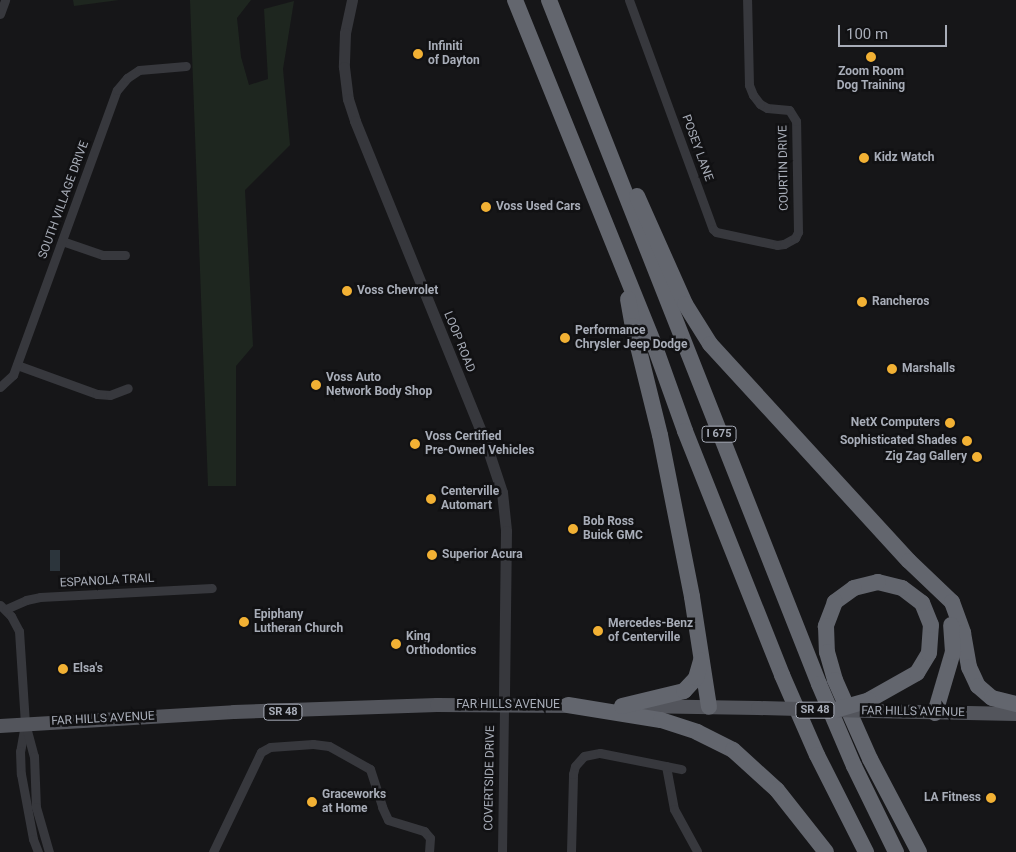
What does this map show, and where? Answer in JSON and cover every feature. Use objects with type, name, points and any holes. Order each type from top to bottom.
[{"type":"highway","name":"I 675","points":[[515,0],[623,268],[685,431],[782,675],[821,763],[866,852]]},
{"type":"highway","name":"I 675","points":[[551,6],[819,684],[854,766],[896,852]]},
{"type":"highway","points":[[551,6],[685,304],[697,325],[722,359],[916,567],[952,602],[962,633],[969,666],[978,686],[992,698],[1016,704]]},
{"type":"highway","points":[[623,268],[633,326],[660,435],[709,707]]},
{"type":"highway","points":[[916,567],[945,611],[953,632],[950,664],[935,712]]},
{"type":"highway","points":[[835,710],[871,705],[917,673],[929,653],[931,625],[922,603],[902,588],[878,582],[854,588],[835,602],[826,626],[827,652],[835,680],[870,759],[919,852]]},
{"type":"highway","points":[[622,706],[684,691],[696,678],[701,656]]},
{"type":"highway","points":[[568,705],[661,720],[697,732],[732,750],[777,790],[826,852]]},
{"type":"main road","name":"FAR HILLS AVENUE","points":[[0,726],[234,712],[504,704],[835,710]]},
{"type":"main road","name":"FAR HILLS AVENUE","points":[[871,705],[935,712],[1016,714]]},
{"type":"street","points":[[0,14],[5,0]]},
{"type":"street","name":"LOOP ROAD","points":[[352,0],[345,33],[344,67],[348,99],[355,121],[486,444],[502,492],[506,531],[504,704]]},
{"type":"street","name":"POSEY LANE","points":[[629,0],[713,229],[716,232],[777,245],[790,242]]},
{"type":"street","name":"COURTIN DRIVE","points":[[747,0],[750,84],[753,95],[760,104],[767,108],[789,110],[796,121],[798,232],[790,242]]},
{"type":"street","name":"SOUTH VILLAGE DRIVE","points":[[0,387],[10,380],[17,365],[121,84],[140,70],[186,66]]},
{"type":"street","points":[[62,241],[103,255],[125,255]]},
{"type":"street","points":[[17,365],[96,394],[110,395],[128,388]]},
{"type":"street","name":"ESPANOLA TRAIL","points":[[3,607],[40,597],[212,588]]},
{"type":"street","points":[[3,607],[19,631],[25,724],[34,756],[36,807],[48,852]]},
{"type":"street","name":"COVERTSIDE DRIVE","points":[[502,852],[504,704]]},
{"type":"street","points":[[25,724],[20,751],[20,774],[33,839],[38,852]]},
{"type":"street","points":[[213,852],[261,752],[270,747],[313,744],[329,746],[370,769],[388,820],[424,831],[430,838],[428,852]]},
{"type":"street","points":[[571,852],[573,774],[579,761],[589,754],[600,753],[681,768]]},
{"type":"street","points":[[666,766],[674,809],[696,851]]},
{"type":"shaded area","points":[[73,0],[119,0],[74,6]]},
{"type":"shaded area","points":[[190,0],[251,0],[237,18],[241,57],[249,85],[268,79],[264,9],[294,1],[283,69],[290,145],[245,190],[253,346],[236,366],[236,486],[208,486]]},
{"type":"shaded area","points":[[50,550],[60,550],[60,571],[50,571]]},
{"type":"place","name":"Infiniti of Dayton","points":[[418,54]]},
{"type":"place","name":"Zoom Room Dog Training","points":[[871,57]]},
{"type":"place","name":"Kidz Watch","points":[[864,158]]},
{"type":"place","name":"Voss Used Cars","points":[[486,207]]},
{"type":"place","name":"Voss Chevrolet","points":[[347,291]]},
{"type":"place","name":"Rancheros","points":[[862,302]]},
{"type":"place","name":"Performance Chrysler Jeep Dodge","points":[[565,338]]},
{"type":"place","name":"Marshalls","points":[[892,369]]},
{"type":"place","name":"Voss Auto Network Body Shop","points":[[316,385]]},
{"type":"place","name":"NetX Computers","points":[[950,423]]},
{"type":"place","name":"Sophisticated Shades","points":[[967,441]]},
{"type":"place","name":"Voss Certified Pre-Owned Vehicles","points":[[415,444]]},
{"type":"place","name":"Zig Zag Gallery","points":[[977,457]]},
{"type":"place","name":"Centerville Automart","points":[[431,499]]},
{"type":"place","name":"Bob Ross Buick GMC","points":[[573,529]]},
{"type":"place","name":"Superior Acura","points":[[432,555]]},
{"type":"place","name":"Epiphany Lutheran Church","points":[[244,622]]},
{"type":"place","name":"Mercedes-Benz of Centerville","points":[[598,631]]},
{"type":"place","name":"King Orthodontics","points":[[396,644]]},
{"type":"place","name":"Elsa's","points":[[63,669]]},
{"type":"place","name":"LA Fitness","points":[[991,798]]},
{"type":"place","name":"Graceworks at Home","points":[[312,802]]}]
